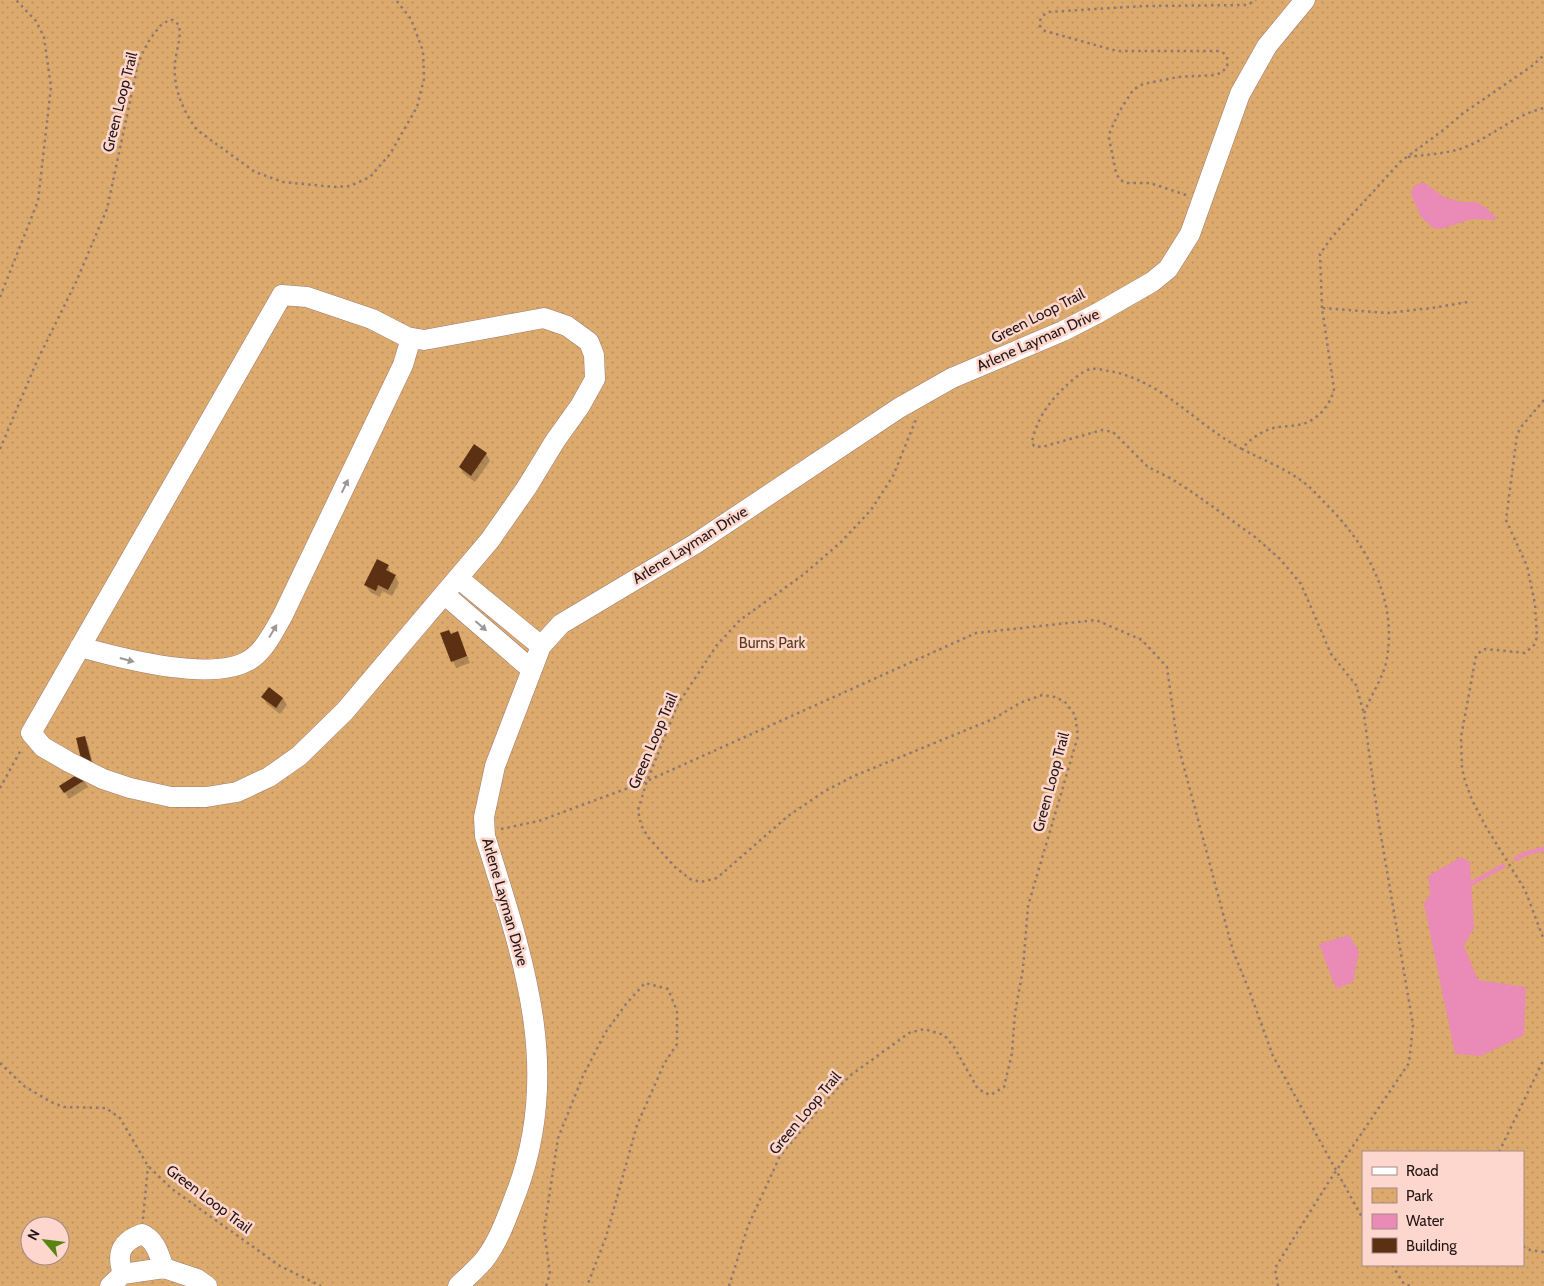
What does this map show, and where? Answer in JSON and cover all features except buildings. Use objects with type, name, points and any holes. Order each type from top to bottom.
[{"type":"street","name":"Arlene Layman Drive","points":[[458,1286],[485,1258],[498,1239],[526,1166],[534,1132],[538,1097],[537,1051],[528,983],[485,832],[484,817],[495,766],[541,646],[561,624],[695,544],[899,408],[952,378],[1090,318],[1152,282],[1168,269],[1190,234],[1240,94],[1267,46],[1305,0]]},
{"type":"street","points":[[282,295],[307,297],[372,319],[411,338],[424,340],[544,318],[568,326],[589,342],[594,355],[595,379],[580,406],[555,441],[527,487],[490,540],[458,578],[345,711],[299,756],[268,777],[237,792],[206,797],[172,797],[130,788],[103,779],[69,762],[43,747],[30,733],[282,295]]},
{"type":"street","points":[[80,647],[135,662],[209,670],[234,667],[255,657],[268,641],[283,615],[403,365],[411,338]]},
{"type":"street","points":[[458,578],[541,646]]},
{"type":"street","points":[[444,594],[532,669]]},
{"type":"street","points":[[164,1268],[153,1241],[142,1234],[131,1240],[120,1252],[116,1280],[164,1268],[197,1279],[207,1286]]},
{"type":"path","points":[[0,297],[38,201],[51,87],[44,37],[36,21],[16,0]]},
{"type":"path","name":"Green Loop Trail","points":[[0,449],[37,362],[76,282],[107,209],[138,64],[155,32],[169,20],[173,20],[179,25],[181,33],[174,69],[174,83],[184,107],[197,130],[255,172],[269,178],[283,182],[334,187],[350,186],[370,177],[390,154],[417,107],[423,90],[423,51],[411,19],[396,0]]},
{"type":"path","points":[[1188,197],[1150,183],[1127,183],[1120,180],[1116,173],[1109,138],[1110,132],[1119,112],[1133,90],[1143,84],[1178,77],[1221,73],[1227,67],[1228,61],[1224,52],[1117,51],[1045,31],[1040,26],[1042,15],[1048,12],[1143,6],[1247,5],[1256,0]]},
{"type":"path","points":[[1242,449],[1249,441],[1271,429],[1298,425],[1310,421],[1318,416],[1330,400],[1334,389],[1322,308],[1320,261],[1322,249],[1393,168],[1462,114],[1532,66],[1544,55]]},
{"type":"path","points":[[1406,157],[1445,152],[1468,146],[1521,116],[1544,108]]},
{"type":"path","points":[[1322,308],[1387,313],[1468,302]]},
{"type":"path","points":[[1278,1286],[1275,1268],[1335,1172],[1409,1063],[1412,1025],[1378,818],[1364,714],[1356,685],[1331,654],[1301,584],[1280,559],[1255,537],[1195,494],[1172,479],[1148,467],[1113,432],[1102,430],[1042,447],[1034,446],[1032,442],[1042,416],[1057,394],[1067,384],[1088,370],[1093,369],[1120,373],[1148,384],[1178,403],[1218,436],[1291,474],[1309,486],[1343,521],[1356,538],[1373,568],[1385,600],[1388,630],[1387,659],[1364,714]]},
{"type":"path","points":[[1544,400],[1521,427],[1517,435],[1506,520],[1530,575],[1535,604],[1537,638],[1534,645],[1525,653],[1486,649],[1476,656],[1460,746],[1462,768],[1472,800],[1486,827],[1525,890],[1544,940]]},
{"type":"path","name":"Green Loop Trail","points":[[729,1286],[748,1226],[780,1156],[844,1082],[909,1033],[924,1029],[944,1035],[954,1048],[978,1089],[990,1095],[1004,1088],[1012,1053],[1014,1013],[1023,969],[1028,906],[1078,736],[1075,714],[1065,702],[1055,697],[1042,695],[1020,703],[993,718],[854,776],[825,791],[788,816],[716,878],[701,882],[690,879],[675,867],[648,837],[641,825],[638,810],[647,781],[678,704],[717,645],[740,620],[809,569],[841,542],[871,510],[893,476],[917,416]]},
{"type":"path","points":[[485,832],[539,821],[647,781],[976,633],[1096,620],[1142,640],[1167,667],[1177,741],[1233,951],[1273,1056],[1335,1172],[1362,1217]]},
{"type":"path","points":[[0,788],[30,733]]},
{"type":"path","points":[[546,1286],[550,1274],[544,1230],[558,1138],[583,1076],[605,1033],[626,1004],[645,983],[668,989],[677,1011],[677,1044],[664,1064],[637,1125],[606,1237],[587,1286]]},
{"type":"path","points":[[1499,1151],[1544,1059]]},
{"type":"path","name":"Green Loop Trail","points":[[0,1063],[24,1086],[51,1102],[64,1107],[106,1108],[120,1118],[148,1166],[172,1189],[280,1266],[321,1286]]},
{"type":"path","points":[[142,1234],[148,1166]]},
{"type":"path","points":[[1524,1247],[1530,1250],[1544,1252]]},
{"type":"path","points":[[1393,1266],[1404,1284],[1411,1286]]},
{"type":"green space","name":"Burns Park","points":[[0,0],[1544,0],[1544,1286],[0,1286]]},
{"type":"water","points":[[1419,183],[1425,183],[1444,197],[1463,202],[1476,202],[1496,217],[1495,220],[1472,219],[1441,229],[1433,228],[1421,217],[1411,194],[1413,187]]},
{"type":"water","points":[[1461,857],[1470,862],[1474,928],[1464,946],[1478,980],[1526,987],[1524,1035],[1481,1056],[1455,1054],[1424,904],[1430,894],[1428,876]]},
{"type":"water","points":[[1349,935],[1359,952],[1353,982],[1336,989],[1319,944]]},
{"type":"waterway","points":[[1516,859],[1524,854],[1544,849]]},
{"type":"waterway","points":[[1472,883],[1503,866]]}]
